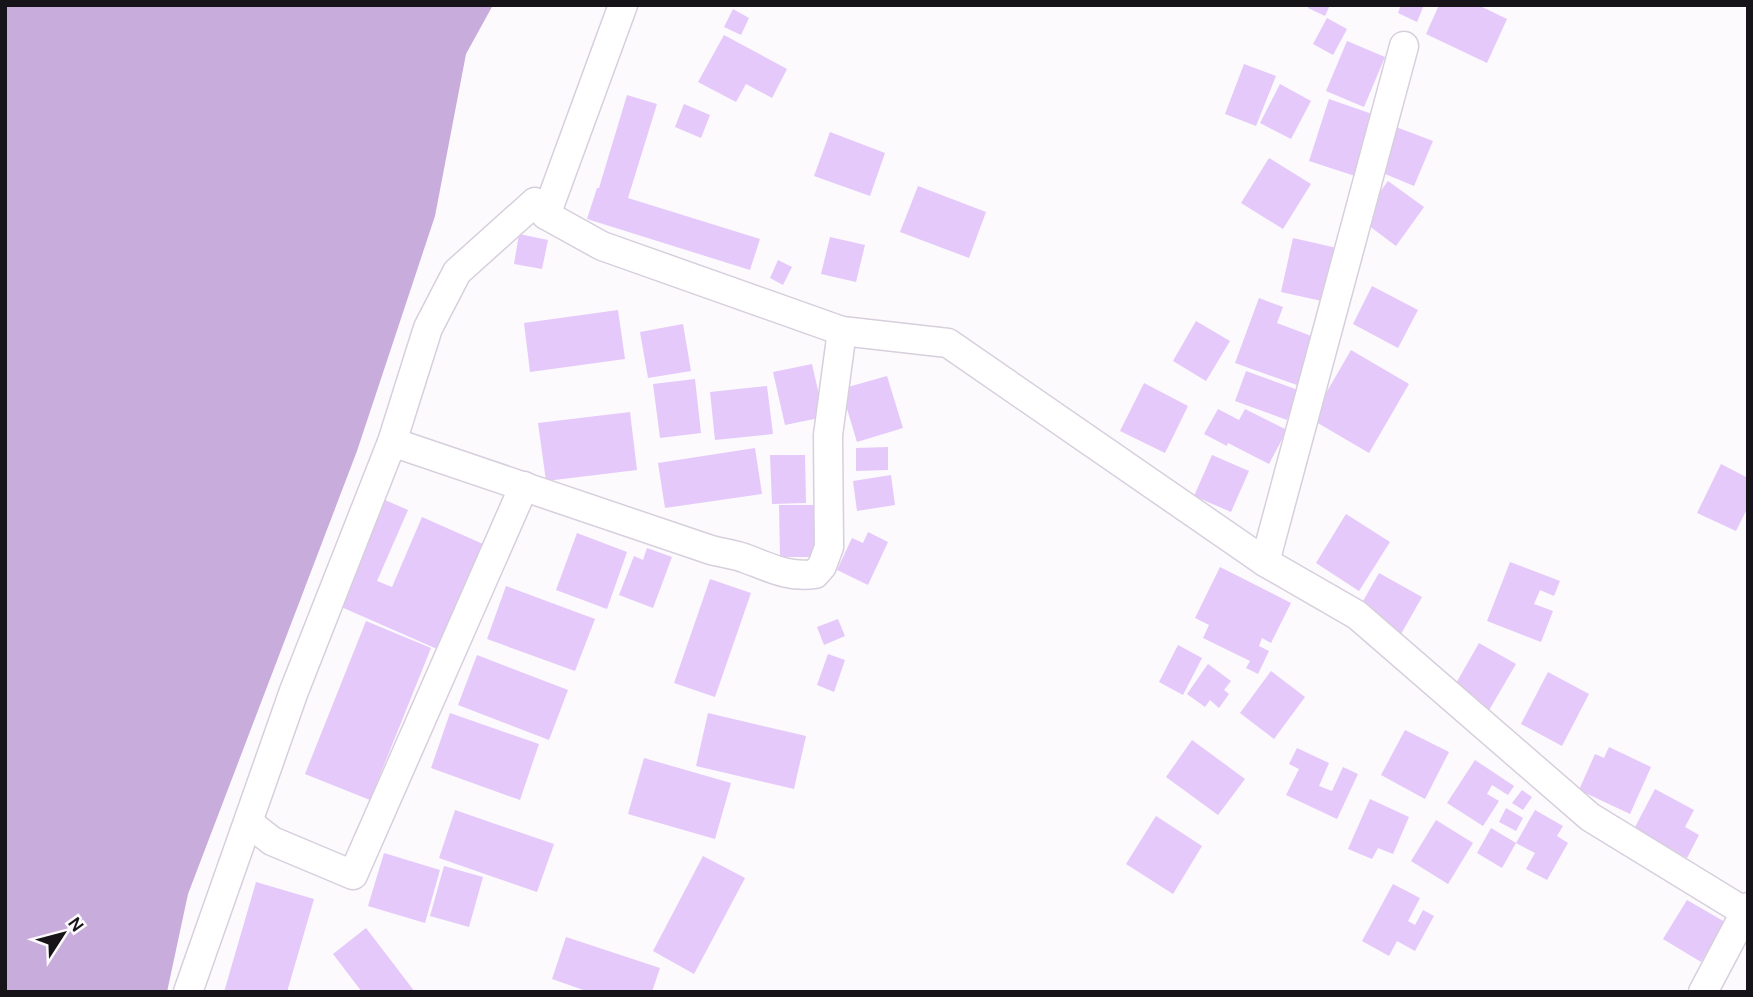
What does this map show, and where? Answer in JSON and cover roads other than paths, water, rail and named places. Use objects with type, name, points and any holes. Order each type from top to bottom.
[{"type":"street","points":[[546,215],[624,5]]},
{"type":"street","points":[[1265,562],[1404,46]]},
{"type":"street","points":[[188,992],[293,691],[392,442],[428,328],[457,272],[535,202],[546,215],[602,246],[842,331],[948,343],[1265,562],[1357,615],[1590,817],[1746,909],[1703,992]]},
{"type":"street","points":[[392,442],[711,550],[743,558],[768,569],[790,575],[815,574],[822,566],[829,547],[828,435],[842,331]]},
{"type":"street","points":[[249,823],[272,841],[354,876],[524,486]]}]
